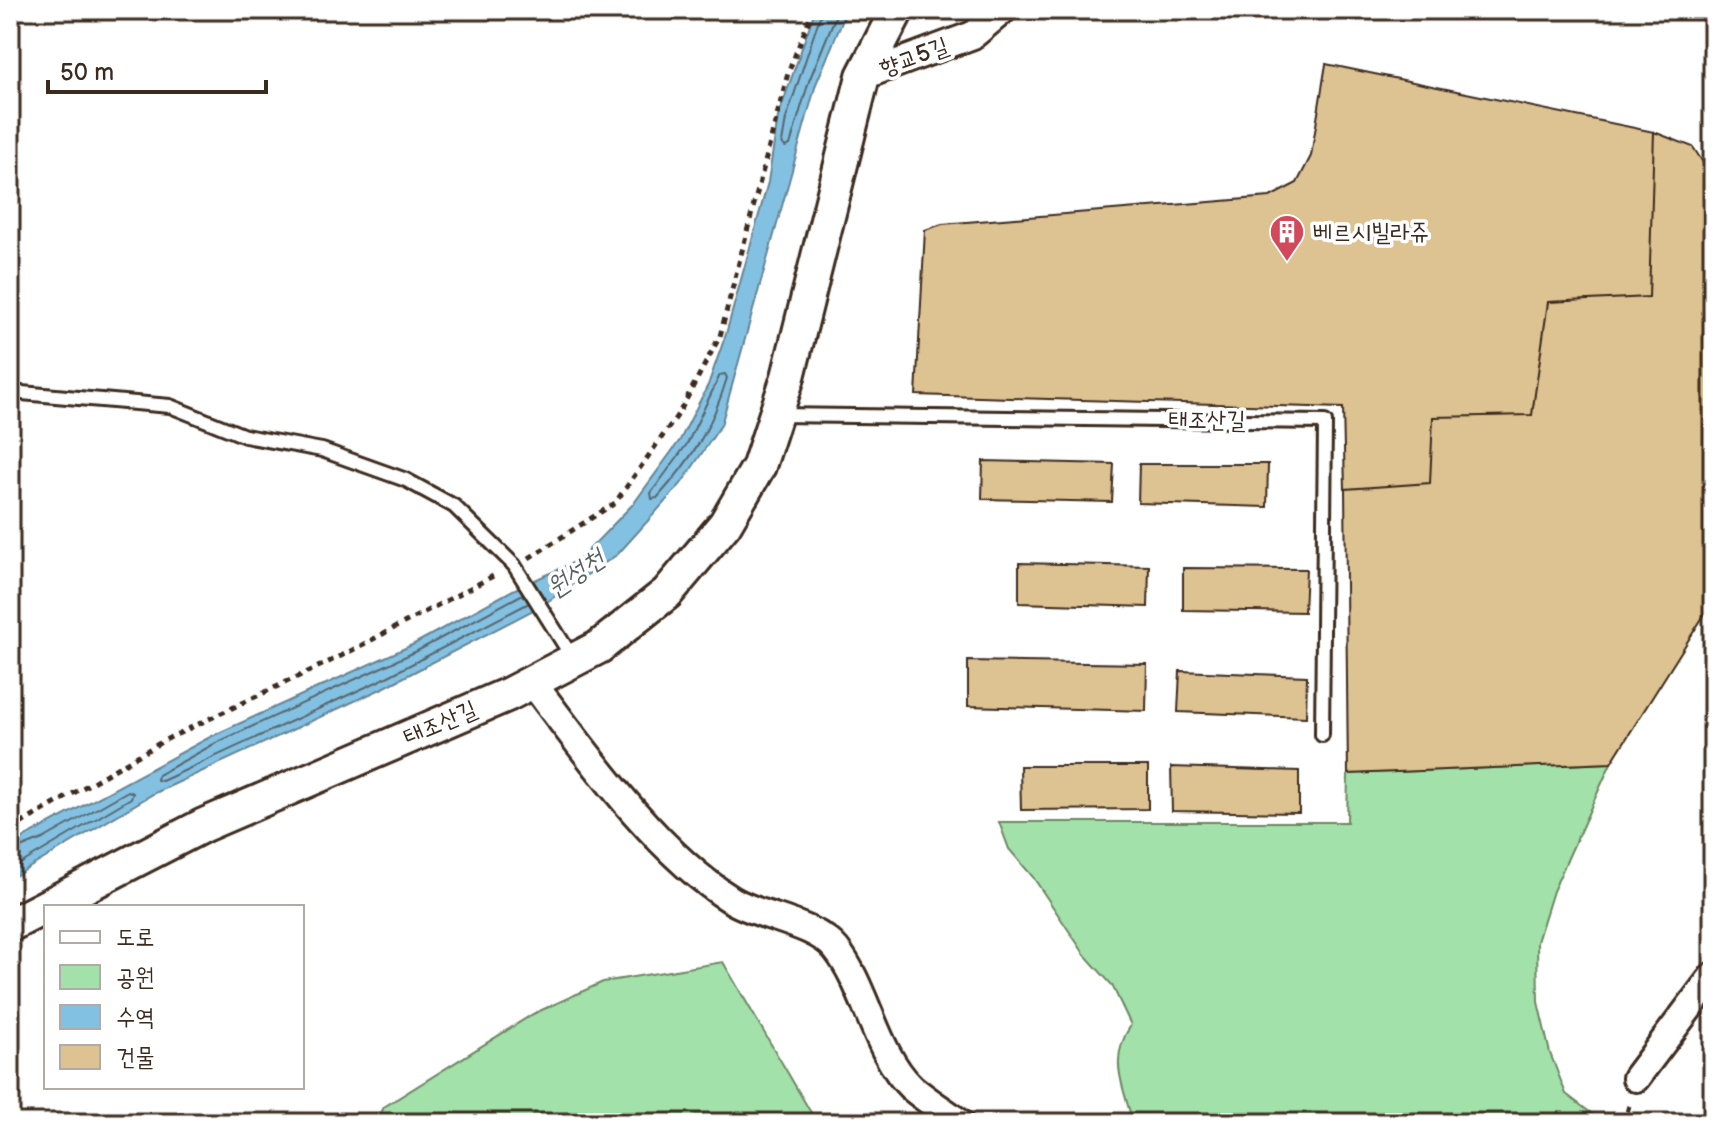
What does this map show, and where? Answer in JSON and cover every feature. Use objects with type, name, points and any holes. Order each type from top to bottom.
[{"type":"street","name":"태조산길","points":[[49,905],[204,825],[532,682],[567,651],[599,647],[667,593],[725,524],[759,466],[776,415],[863,76],[897,10]]},
{"type":"street","name":"향교5길","points":[[863,76],[973,35],[1003,10]]},
{"type":"street","points":[[532,682],[597,766],[663,841],[701,875],[733,901],[773,915],[836,949],[904,1077],[911,1086],[960,1123]]},
{"type":"street","name":"태조산길","points":[[10,925],[44,907]]},
{"type":"street","points":[[1636,1078],[1713,976]]},
{"type":"lane","points":[[10,392],[170,406],[245,436],[322,450],[406,480],[454,506],[516,569],[567,651]]},
{"type":"lane","name":"태조산길","points":[[776,415],[1325,422],[1322,735]]},
{"type":"path","points":[[10,830],[165,740],[516,569],[615,503],[686,400],[720,336],[788,73],[813,10]]},
{"type":"green space","points":[[1611,763],[1553,891],[1537,942],[1538,1002],[1550,1053],[1566,1094],[1604,1123],[1133,1123],[1119,1061],[1124,1038],[1131,1025],[1112,985],[1085,955],[1033,877],[1009,849],[999,822],[1347,822],[1348,774]]},
{"type":"green space","points":[[723,962],[817,1123],[376,1123],[384,1107],[533,1014],[603,982]]},
{"type":"water","name":"원성천","points":[[815,10],[847,10],[816,84],[721,425],[681,484],[618,554],[541,606],[385,687],[153,794],[10,879],[10,845],[212,736],[414,644],[513,590],[579,560],[634,503],[680,440],[708,385],[726,334],[768,182],[778,117]]},
{"type":"building","name":"베르시빌라쥬","points":[[1326,64],[1654,132],[1649,297],[1548,302],[1532,415],[1433,417],[1430,483],[1345,489],[1343,408],[916,395],[925,230],[942,224],[1270,197],[1297,183],[1311,156]]},
{"type":"building","points":[[1654,132],[1693,147],[1713,178],[1713,601],[1611,763],[1348,774],[1345,489],[1430,483],[1433,417],[1532,415],[1548,302],[1649,297]]},
{"type":"building","points":[[983,461],[1114,464],[1112,502],[982,499]]},
{"type":"building","points":[[1139,464],[1268,464],[1267,507],[1138,503]]},
{"type":"building","points":[[1019,563],[1149,566],[1148,607],[1019,603]]},
{"type":"building","points":[[1183,568],[1306,569],[1304,612],[1183,610]]},
{"type":"building","points":[[968,661],[1147,664],[1146,711],[968,706]]},
{"type":"building","points":[[1180,671],[1307,676],[1306,717],[1178,712]]},
{"type":"building","points":[[1020,766],[1148,766],[1148,809],[1021,810]]},
{"type":"building","points":[[1171,767],[1299,771],[1299,813],[1172,811]]},
{"type":"place","name":"베르시빌라쥬","points":[[1287,263]]}]
